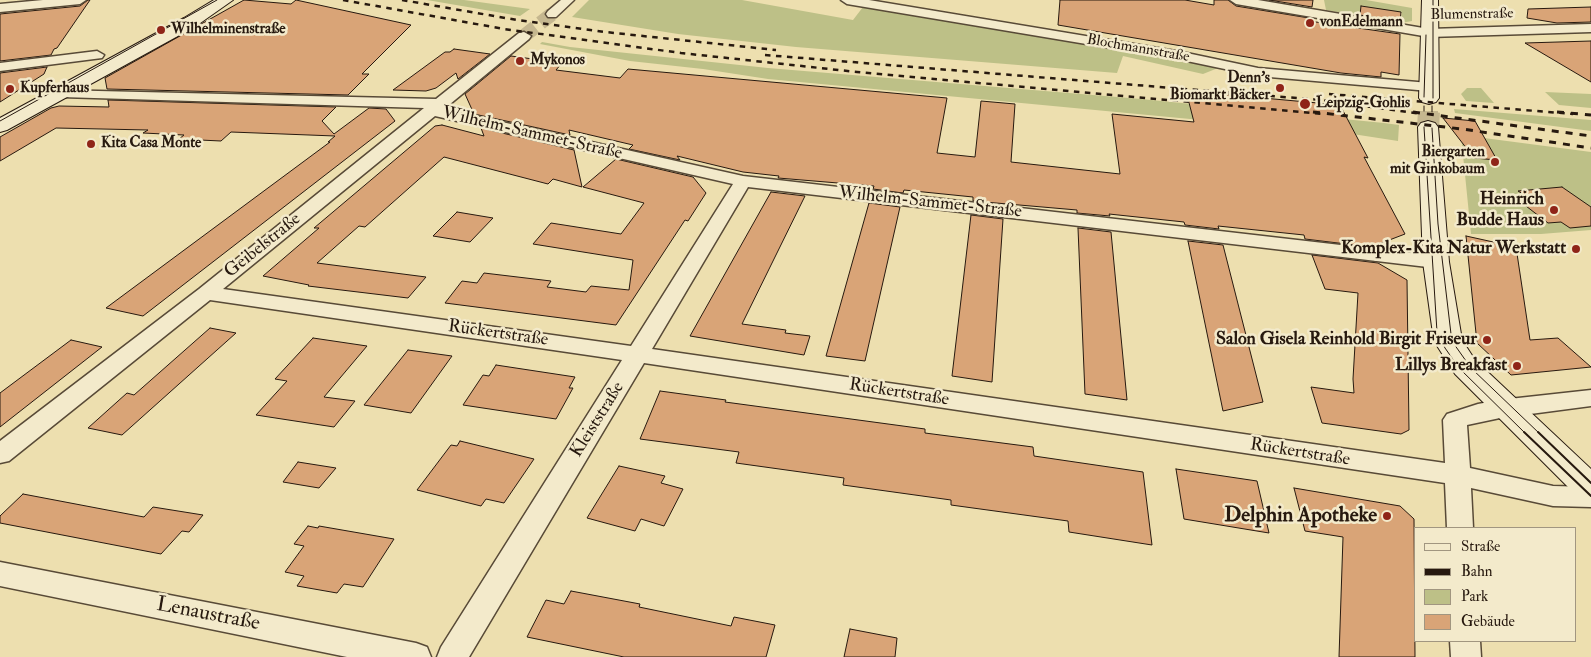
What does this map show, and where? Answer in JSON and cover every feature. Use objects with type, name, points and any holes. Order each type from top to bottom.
[{"type":"main road","points":[[0,112],[97,55],[203,0]]},
{"type":"main road","points":[[0,126],[190,22],[225,0]]},
{"type":"main road","points":[[1430,0],[1428,33],[1429,106],[1436,262],[1448,341],[1465,367],[1591,489]]},
{"type":"street","points":[[0,8],[80,0]]},
{"type":"street","points":[[552,14],[568,0]]},
{"type":"street","name":"Blochmannstraße","points":[[847,0],[1182,56],[1429,106]]},
{"type":"street","name":"Blumenstraße","points":[[1236,0],[1428,33],[1591,28]]},
{"type":"street","name":"Geibelstraße","points":[[1,452],[206,293],[524,36]]},
{"type":"street","points":[[0,67],[97,55]]},
{"type":"street","name":"Wilhelm-Sammet-Straße","points":[[61,93],[434,107],[743,182],[1436,262]]},
{"type":"street","name":"Kleiststraße","points":[[452,657],[743,182]]},
{"type":"street","name":"Rückertstraße","points":[[206,293],[638,354],[1457,476],[1553,496],[1591,497]]},
{"type":"street","points":[[1460,527],[1455,420],[1478,413],[1506,408],[1591,398]]},
{"type":"street","name":"Lenaustraße","points":[[0,574],[416,657]]},
{"type":"street","points":[[1465,642],[1466,657]]},
{"type":"green space","points":[[427,0],[464,0],[530,9],[520,16]]},
{"type":"green space","points":[[589,0],[742,0],[853,20],[863,7],[1177,58],[1218,68],[1203,74],[1123,56],[1117,73],[796,47],[678,34],[572,17]]},
{"type":"green space","points":[[1324,0],[1366,0],[1412,8],[1412,21],[1401,23],[1381,19],[1381,16],[1401,19],[1402,13],[1361,6],[1360,13],[1374,15],[1373,18],[1326,10]]},
{"type":"green space","points":[[542,42],[570,47],[768,68],[1141,99],[1384,123],[1399,125],[1398,141],[1359,135],[768,79],[703,69],[630,61],[540,44]]},
{"type":"green space","points":[[1467,88],[1481,88],[1494,103],[1466,101],[1461,94]]},
{"type":"green space","points":[[1545,92],[1591,94],[1591,108],[1559,105]]},
{"type":"green space","points":[[1454,109],[1591,120],[1591,131],[1455,113]]},
{"type":"green space","points":[[1461,135],[1591,152],[1591,230],[1541,234],[1471,234]]},
{"type":"building","points":[[90,0],[51,55],[0,61],[0,14],[80,6]]},
{"type":"building","points":[[244,0],[291,4],[296,0],[411,25],[362,74],[369,74],[348,95],[107,89],[105,78]]},
{"type":"building","points":[[1060,0],[1185,0],[1214,5],[1214,0],[1228,0],[1236,6],[1309,18],[1309,21],[1400,34],[1399,75],[1381,72],[1381,77],[1341,73],[1058,25]]},
{"type":"building","points":[[1269,0],[1313,0],[1312,7]]},
{"type":"building","points":[[1361,6],[1401,12],[1400,22],[1360,15]]},
{"type":"building","points":[[1591,7],[1591,22],[1557,23],[1527,18],[1528,9]]},
{"type":"building","points":[[1591,41],[1591,82],[1525,43]]},
{"type":"building","points":[[454,49],[490,54],[458,79],[456,73],[436,88],[426,91],[393,90],[445,52],[450,52]]},
{"type":"building","points":[[511,56],[562,63],[556,70],[620,78],[628,69],[947,98],[937,153],[975,157],[981,101],[1015,104],[1011,162],[1120,174],[1112,114],[1194,122],[1186,91],[1340,105],[1368,158],[1364,157],[1405,234],[1371,247],[1305,239],[1304,235],[1218,226],[1219,229],[1185,225],[1184,222],[1109,214],[1110,216],[1077,213],[1077,210],[973,201],[973,197],[904,190],[903,193],[873,189],[874,186],[778,178],[779,176],[743,172],[677,156],[680,160],[629,149],[633,145],[569,130],[570,135],[474,114],[465,94]]},
{"type":"building","name":"Kupferhaus","points":[[47,67],[44,74],[0,102],[0,73]]},
{"type":"building","points":[[108,100],[336,107],[322,121],[334,134],[369,108],[386,109],[395,121],[143,316],[106,308],[330,142],[328,142],[335,136],[231,132],[221,141],[179,139],[184,135],[143,133],[148,130],[56,128],[0,161],[0,137],[51,108],[59,106],[109,107]]},
{"type":"building","points":[[1443,118],[1475,121],[1497,160],[1474,158]]},
{"type":"building","points":[[442,125],[484,136],[481,128],[574,150],[582,187],[553,179],[548,184],[444,157],[365,227],[359,226],[317,263],[426,277],[408,298],[308,286],[263,276],[319,228],[314,228],[435,126]]},
{"type":"building","points":[[616,159],[693,177],[706,193],[688,221],[685,220],[616,325],[445,303],[462,281],[477,283],[484,273],[551,281],[547,287],[586,292],[591,286],[629,290],[633,260],[533,244],[551,223],[621,234],[644,203],[583,187]]},
{"type":"building","name":"Heinrich Budde Haus","points":[[1562,187],[1591,207],[1591,226],[1570,228],[1561,222],[1548,223],[1513,196],[1523,194],[1518,191]]},
{"type":"building","points":[[771,192],[805,196],[742,324],[786,330],[785,333],[810,336],[804,355],[690,336]]},
{"type":"building","points":[[869,203],[900,207],[865,361],[826,356]]},
{"type":"building","points":[[457,212],[493,218],[470,242],[433,236]]},
{"type":"building","points":[[971,215],[1003,219],[992,382],[952,376]]},
{"type":"building","points":[[1078,228],[1111,232],[1127,400],[1085,394]]},
{"type":"building","points":[[1466,236],[1516,247],[1530,340],[1558,338],[1591,367],[1511,375],[1477,343]]},
{"type":"building","points":[[1188,241],[1223,245],[1263,402],[1223,411]]},
{"type":"building","points":[[1312,255],[1378,263],[1407,280],[1409,430],[1401,434],[1322,423],[1311,387],[1354,393],[1353,379],[1358,293],[1325,289]]},
{"type":"building","points":[[210,328],[236,333],[122,435],[88,428],[127,393],[134,395]]},
{"type":"building","points":[[313,338],[367,346],[324,397],[355,401],[334,427],[256,415],[287,381],[275,379]]},
{"type":"building","points":[[71,340],[102,347],[0,427],[0,393]]},
{"type":"building","points":[[408,350],[452,356],[411,413],[364,405]]},
{"type":"building","points":[[496,365],[575,377],[569,388],[573,388],[556,419],[463,405],[483,375],[489,376]]},
{"type":"building","points":[[660,391],[726,400],[725,402],[925,429],[925,433],[1033,447],[1034,456],[1143,472],[1152,545],[1069,532],[1068,521],[951,505],[951,500],[843,485],[844,478],[736,463],[739,452],[640,439]]},
{"type":"building","points":[[460,441],[534,459],[504,503],[486,499],[481,506],[417,490],[451,445],[457,446]]},
{"type":"building","points":[[298,462],[336,468],[319,488],[283,482]]},
{"type":"building","points":[[619,466],[665,476],[661,483],[683,489],[664,526],[641,519],[635,531],[587,518]]},
{"type":"building","points":[[1176,469],[1257,481],[1269,533],[1184,519]]},
{"type":"building","points":[[1294,488],[1400,506],[1414,519],[1415,657],[1339,657],[1343,537],[1305,531]]},
{"type":"building","points":[[23,494],[144,517],[153,507],[203,515],[189,532],[182,531],[161,554],[0,523],[0,516]]},
{"type":"building","points":[[308,526],[318,528],[319,526],[394,539],[363,587],[344,584],[337,593],[297,586],[304,576],[285,572],[304,546],[294,544]]},
{"type":"building","points":[[571,591],[640,604],[639,607],[731,626],[734,617],[775,625],[766,657],[624,657],[527,637],[546,600],[564,604]]},
{"type":"building","points":[[850,629],[897,638],[895,657],[844,657]]},
{"type":"tunnel","points":[[524,36],[552,14]]},
{"type":"tunnel","points":[[1428,127],[1429,112]]},
{"type":"tram line","points":[[0,121],[217,0]]},
{"type":"tram line","points":[[1433,0],[1433,98]]},
{"type":"tram line","points":[[1424,97],[1426,35]]},
{"type":"tram line","points":[[1424,106],[1424,111]]},
{"type":"tram line","points":[[1432,106],[1432,112]]},
{"type":"tram line","points":[[1424,127],[1437,332],[1445,348],[1459,368],[1526,434]]},
{"type":"tram line","points":[[1432,128],[1438,224],[1451,334],[1454,344],[1471,368],[1540,434]]},
{"type":"tram line","points":[[1524,432],[1591,496]]},
{"type":"tram line","points":[[1538,432],[1591,483]]},
{"type":"railway","points":[[343,0],[504,29],[681,53],[857,72],[1324,114]]},
{"type":"railway","points":[[402,0],[517,20],[605,32],[776,50]]},
{"type":"railway","points":[[765,55],[1321,100],[1422,114]]},
{"type":"railway","points":[[1329,94],[1573,114]]},
{"type":"railway","points":[[1313,112],[1462,129],[1591,148]]},
{"type":"railway","points":[[1413,112],[1591,136]]},
{"type":"railway","points":[[1557,112],[1591,115]]},
{"type":"place","name":"vonEdelmann","points":[[1310,23]]},
{"type":"place","name":"Wilhelminenstraße","points":[[161,30]]},
{"type":"place","name":"Mykonos","points":[[520,61]]},
{"type":"place","name":"Denn's Biomarkt Bäcker","points":[[1280,88]]},
{"type":"place","name":"Kupferhaus","points":[[10,89]]},
{"type":"place","name":"Leipzig-Gohlis","points":[[1305,104]]},
{"type":"place","name":"Kita Casa Monte","points":[[91,144]]},
{"type":"place","name":"Biergarten mit Ginkobaum","points":[[1495,162]]},
{"type":"place","name":"Heinrich Budde Haus","points":[[1554,210]]},
{"type":"place","name":"Komplex-Kita Natur Werkstatt","points":[[1576,249]]},
{"type":"place","name":"Salon Gisela Reinhold Birgit Friseur","points":[[1487,340]]},
{"type":"place","name":"Lillys Breakfast","points":[[1517,366]]},
{"type":"place","name":"Delphin Apotheke","points":[[1387,516]]}]
